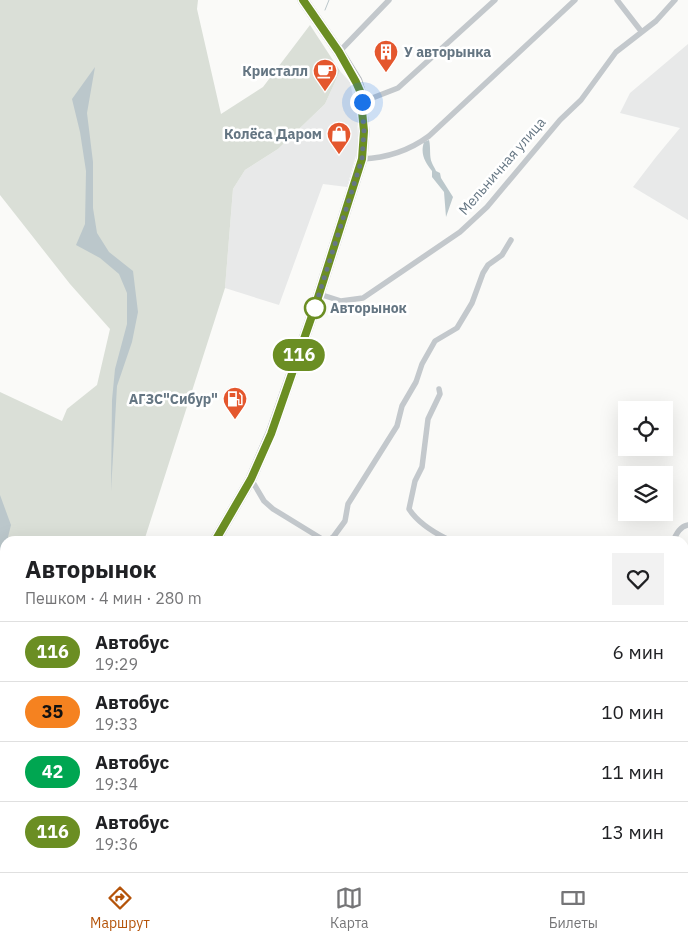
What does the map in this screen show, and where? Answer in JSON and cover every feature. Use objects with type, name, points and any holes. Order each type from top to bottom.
[{"type":"main road","points":[[218,536],[251,479],[271,434],[319,294],[362,159],[364,131],[362,102],[356,82],[339,52],[303,0]]},
{"type":"street","points":[[339,52],[389,0]]},
{"type":"street","points":[[362,102],[398,88],[495,0]]},
{"type":"street","points":[[362,159],[376,158],[416,146],[574,0]]},
{"type":"street","points":[[617,0],[641,31]]},
{"type":"street","name":"Мельничная улица","points":[[319,294],[341,301],[363,298],[460,232],[488,207],[560,120],[581,100],[616,52],[656,21],[675,0]]},
{"type":"street","points":[[334,536],[346,521],[348,504],[396,426],[402,406],[416,382],[422,364],[435,341],[456,328],[472,303],[483,273],[488,265],[502,255],[511,240]]},
{"type":"street","points":[[439,389],[440,394],[428,419],[422,467],[415,481],[409,509],[413,515],[440,536]]},
{"type":"street","points":[[251,479],[264,501],[273,509],[317,536]]},
{"type":"street","points":[[676,536],[684,525],[688,525]]},
{"type":"shaded area","points":[[0,0],[198,0],[197,9],[221,114],[263,87],[310,25],[340,71],[325,104],[278,149],[245,170],[233,189],[225,288],[146,536],[0,536],[0,392],[62,421],[67,409],[97,385],[110,329],[70,284],[0,195]]},
{"type":"shaded area","points":[[688,44],[688,220],[633,187],[680,128],[620,113],[630,93]]},
{"type":"shaded area","points":[[95,67],[87,113],[93,162],[93,208],[97,233],[109,252],[133,271],[138,312],[132,342],[117,386],[111,491],[112,400],[115,369],[127,324],[127,293],[119,274],[100,258],[76,245],[85,224],[86,171],[80,132],[72,99]]},
{"type":"shaded area","points":[[340,71],[350,82],[357,117],[357,152],[347,187],[323,184],[279,305],[225,288],[233,189],[245,170],[278,149],[325,104]]},
{"type":"shaded area","points":[[429,140],[432,164],[436,171],[440,173],[441,178],[453,197],[446,217],[444,192],[432,177],[432,171],[425,161],[423,154],[424,142]]},
{"type":"shaded area","points":[[0,495],[11,525],[8,536],[0,536]]},
{"type":"waterway","points":[[325,10],[329,0]]},
{"type":"bus line","name":"116","points":[[218,536],[251,479],[271,434],[314,310],[362,159],[364,131],[360,91],[339,52],[303,0]]},
{"type":"place","name":"У авторынка","points":[[386,73]]},
{"type":"place","name":"Кристалл","points":[[325,92]]},
{"type":"place","name":"Колёса Даром","points":[[339,155]]},
{"type":"place","name":"Авторынок","points":[[315,308]]},
{"type":"place","name":"АГЗС\"Сибур\"","points":[[235,420]]},
{"type":"route","points":[[315,308],[314,310],[362,159],[364,131],[362,102]]}]
